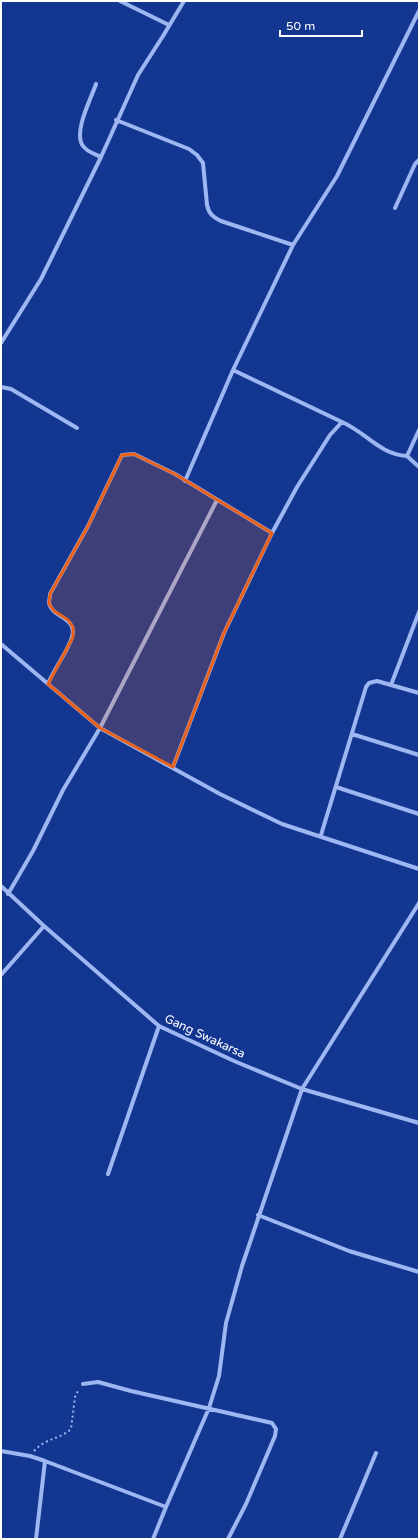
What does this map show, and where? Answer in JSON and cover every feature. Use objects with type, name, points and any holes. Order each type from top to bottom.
[{"type":"street","points":[[120,1],[169,25]]},
{"type":"street","points":[[1,343],[41,279],[101,157],[116,120],[138,75],[184,1]]},
{"type":"street","points":[[185,481],[233,370],[293,245],[337,176],[419,11]]},
{"type":"street","points":[[96,84],[80,128],[79,137],[82,145],[87,150],[101,157]]},
{"type":"street","points":[[116,120],[189,149],[197,155],[203,163],[208,212],[213,216],[221,221],[293,245]]},
{"type":"street","points":[[395,208],[415,164],[419,160]]},
{"type":"street","points":[[233,370],[354,427],[387,452],[407,456],[419,467]]},
{"type":"street","points":[[1,387],[11,389],[77,428]]},
{"type":"street","points":[[173,768],[224,633],[272,533],[297,487],[330,434],[342,422]]},
{"type":"street","points":[[407,456],[419,430]]},
{"type":"street","points":[[48,684],[73,637],[73,628],[68,620],[54,611],[49,604],[50,594],[88,526],[122,455],[134,454],[185,481],[272,533]]},
{"type":"street","points":[[8,894],[33,851],[63,790],[100,728],[217,500]]},
{"type":"street","points":[[391,685],[419,612]]},
{"type":"street","points":[[1,644],[100,728],[220,794],[282,824],[320,835],[419,869]]},
{"type":"street","points":[[320,835],[368,683],[377,681],[419,693]]},
{"type":"street","points":[[352,734],[419,755]]},
{"type":"street","points":[[336,787],[419,814]]},
{"type":"street","name":"Gang Swakarsa","points":[[1,886],[44,926],[159,1026],[234,1061],[302,1089],[419,1123]]},
{"type":"street","points":[[153,1539],[209,1408],[219,1376],[226,1323],[258,1215],[302,1089],[419,903]]},
{"type":"street","points":[[1,975],[44,926]]},
{"type":"street","points":[[108,1174],[159,1026]]},
{"type":"street","points":[[258,1215],[349,1251],[419,1272]]},
{"type":"street","points":[[83,1384],[98,1382],[269,1421],[275,1425],[275,1436],[254,1487],[228,1539]]},
{"type":"street","points":[[1,1451],[30,1456],[45,1461],[166,1507]]},
{"type":"street","points":[[340,1539],[376,1453]]},
{"type":"street","points":[[36,1539],[45,1461]]},
{"type":"path","points":[[30,1456],[42,1442],[65,1435],[71,1429],[75,1397],[83,1384]]},
{"type":"highlighted area","points":[[134,454],[175,474],[272,533],[224,633],[173,767],[100,728],[48,684],[73,637],[73,627],[68,620],[54,611],[49,604],[50,594],[88,526],[122,455]]}]
